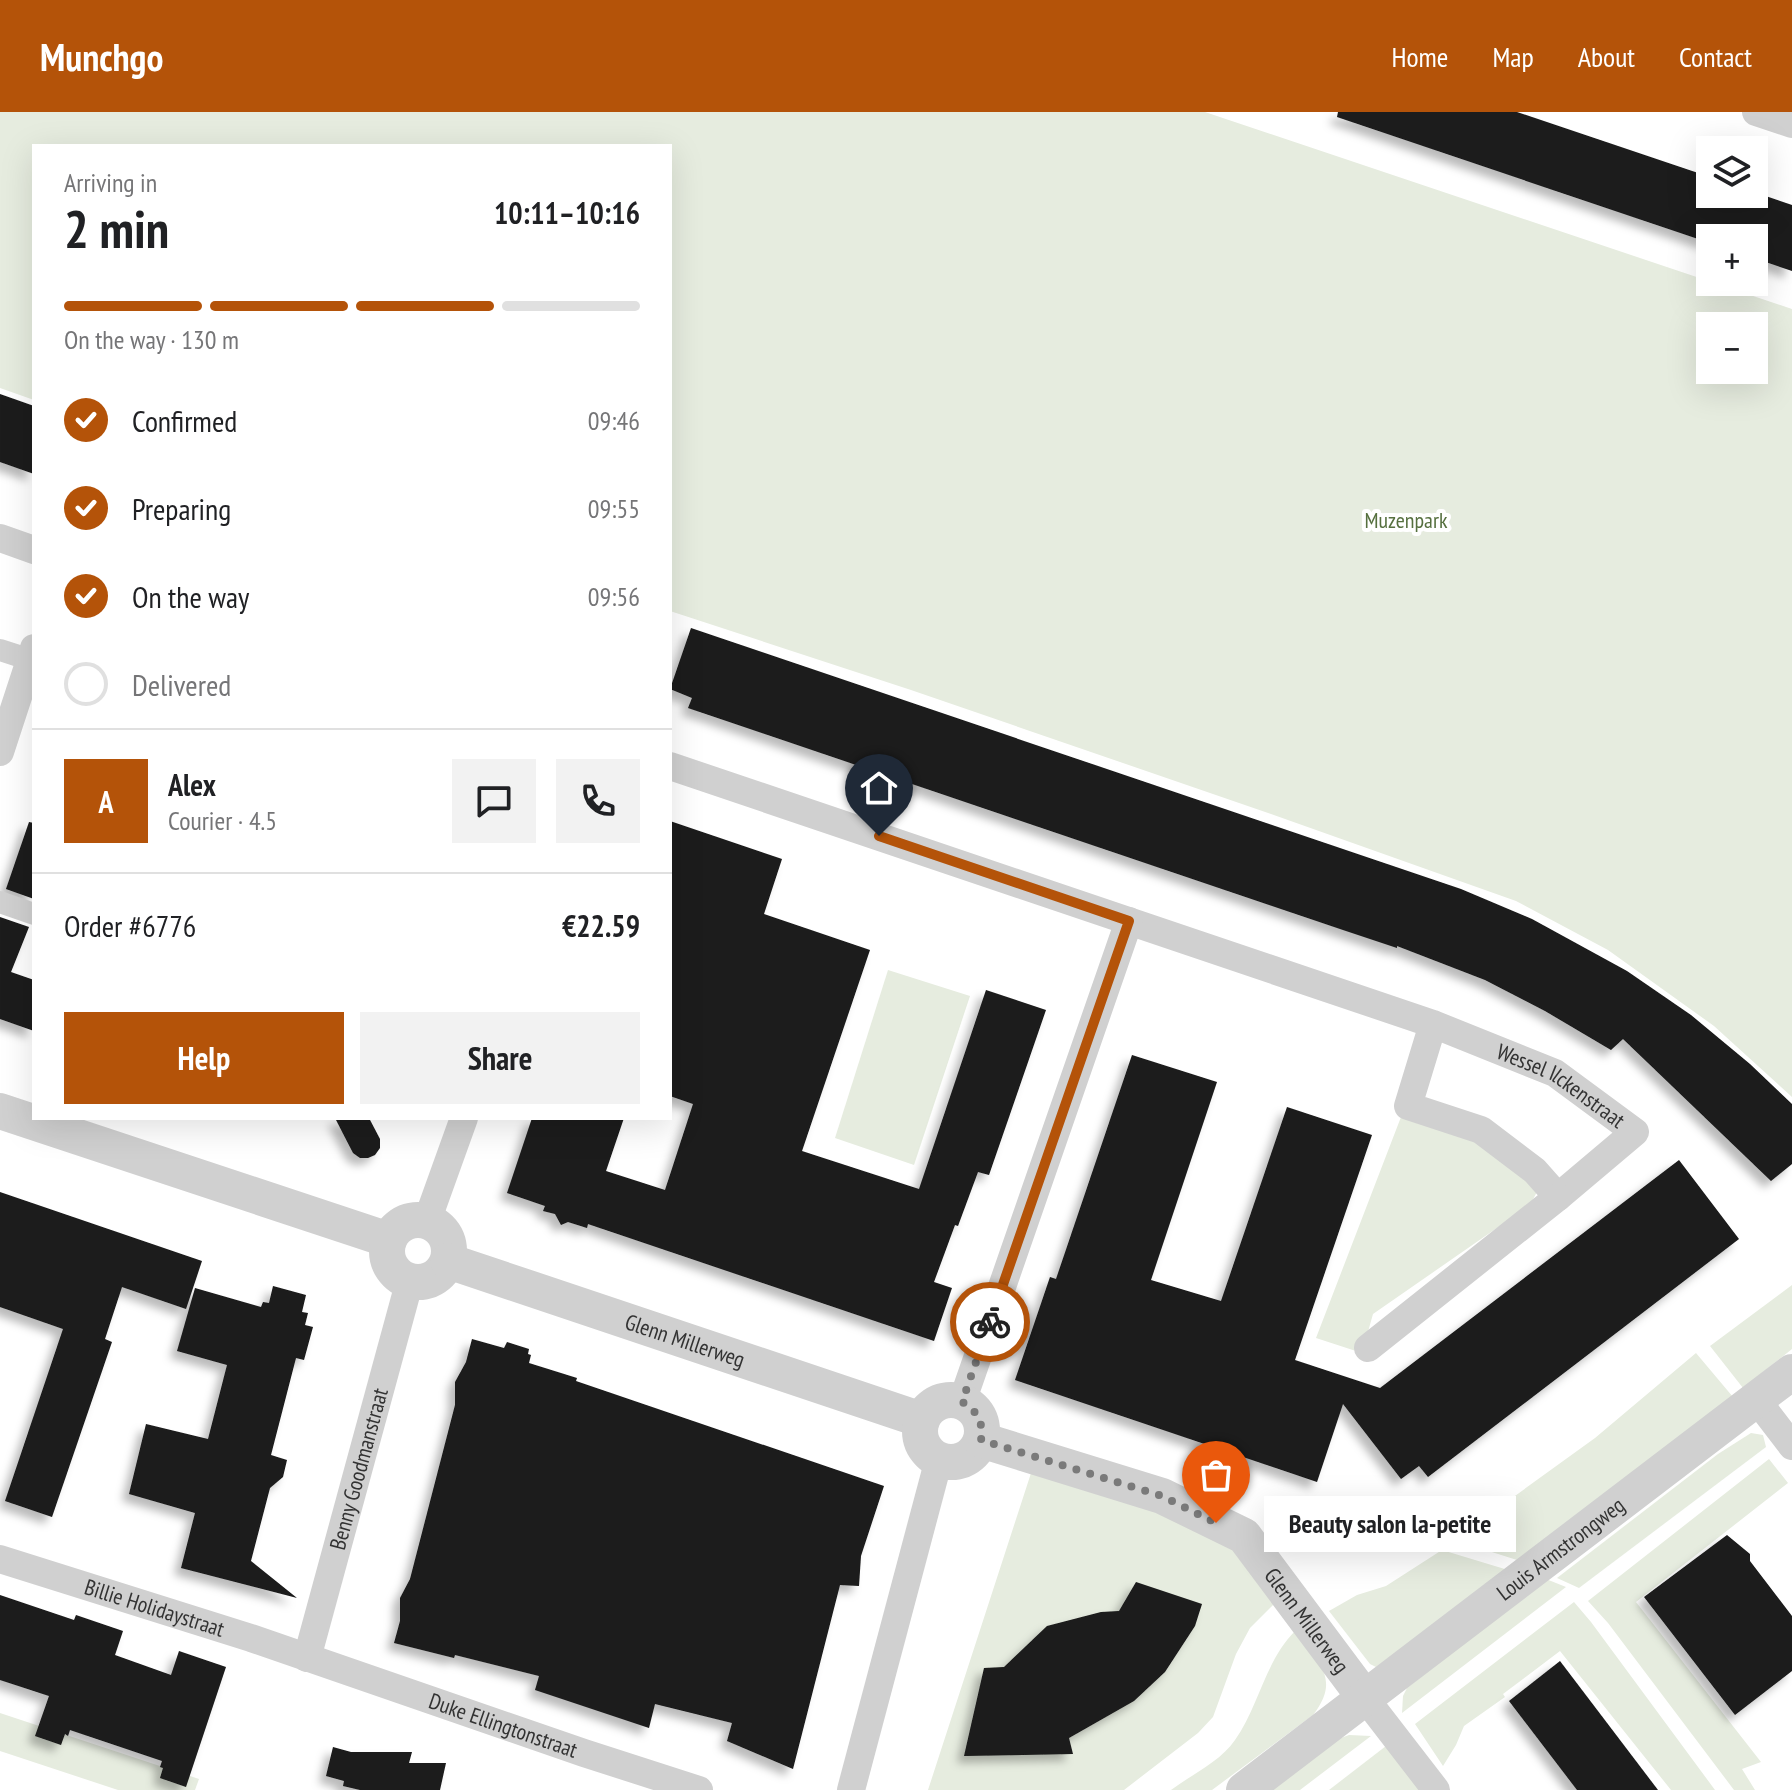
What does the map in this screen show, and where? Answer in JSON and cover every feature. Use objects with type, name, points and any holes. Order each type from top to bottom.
[{"type":"street","points":[[1756,112],[1792,124]]},
{"type":"street","points":[[0,538],[32,549]]},
{"type":"street","points":[[0,650],[32,656]]},
{"type":"street","points":[[0,752],[32,659]]},
{"type":"street","name":"Wessel Ilckenstraat","points":[[672,767],[1433,1024],[1555,1073],[1635,1132],[1368,1348]]},
{"type":"street","points":[[0,902],[32,913]]},
{"type":"street","points":[[962,1402],[1129,921]]},
{"type":"street","points":[[1433,1024],[1408,1106],[1481,1130],[1535,1171],[1558,1197]]},
{"type":"street","points":[[0,1111],[389,1240]]},
{"type":"street","points":[[427,1221],[463,1120]]},
{"type":"street","points":[[427,1221],[439,1228],[447,1240],[448,1261],[430,1279],[417,1282],[399,1274],[391,1264],[389,1240],[395,1230],[405,1223],[427,1221]]},
{"type":"street","name":"Glenn Millerweg","points":[[448,1261],[922,1420]]},
{"type":"street","name":"Benny Goodmanstraat","points":[[307,1658],[410,1280]]},
{"type":"street","name":"Louis Armstrongweg","points":[[1244,1790],[1792,1372]]},
{"type":"street","points":[[1756,1399],[1792,1446]]},
{"type":"street","points":[[938,1402],[962,1402],[979,1417],[981,1440],[962,1460],[939,1459],[928,1451],[921,1440],[922,1420],[938,1402]]},
{"type":"street","name":"Glenn Millerweg","points":[[981,1440],[1162,1496],[1244,1536],[1365,1698]]},
{"type":"street","points":[[851,1790],[939,1459]]},
{"type":"street","name":"Billie Holidaystraat","points":[[0,1559],[307,1658]]},
{"type":"street","name":"Duke Ellingtonstraat","points":[[307,1658],[699,1790]]},
{"type":"street","points":[[1365,1698],[1436,1790]]},
{"type":"green space","name":"Muzenpark","points":[[0,112],[1205,112],[1696,277],[1696,296],[1753,296],[1792,309],[1792,1097],[1714,1026],[1608,950],[1516,901],[911,690],[672,612],[672,144],[32,144],[32,399],[0,388]]},
{"type":"green space","points":[[888,970],[970,996],[914,1165],[835,1138]]},
{"type":"green space","points":[[1401,1117],[1474,1141],[1539,1188],[1530,1205],[1373,1314],[1362,1353],[1316,1338]]},
{"type":"green space","points":[[1792,1285],[1792,1349],[1743,1388],[1710,1346]]},
{"type":"green space","points":[[1696,1353],[1733,1397],[1517,1560],[1454,1540],[1595,1438]]},
{"type":"green space","points":[[1751,1433],[1763,1435],[1766,1447],[1579,1588],[1557,1578],[1718,1454]]},
{"type":"green space","points":[[1769,1459],[1788,1483],[1636,1602],[1761,1762],[1742,1769],[1755,1790],[1734,1790],[1588,1601]]},
{"type":"green space","points":[[1032,1470],[1183,1520],[1238,1551],[1277,1601],[1250,1628],[1236,1654],[1213,1717],[1198,1733],[1124,1790],[928,1790]]},
{"type":"green space","points":[[1442,1550],[1508,1570],[1376,1667],[1370,1664],[1329,1611],[1357,1595],[1386,1586]]},
{"type":"green space","points":[[1546,1579],[1566,1587],[1402,1713],[1407,1688]]},
{"type":"green space","points":[[1574,1602],[1715,1790],[1671,1790],[1560,1651],[1464,1726],[1443,1766],[1415,1724]]},
{"type":"green space","points":[[1295,1631],[1318,1661],[1326,1680],[1326,1690],[1313,1715],[1212,1790],[1171,1790],[1229,1748],[1243,1727],[1276,1656]]},
{"type":"green space","points":[[0,1713],[199,1779],[195,1790],[118,1790],[0,1751]]},
{"type":"green space","points":[[1349,1735],[1371,1736],[1300,1790],[1269,1790],[1333,1741]]},
{"type":"green space","points":[[1386,1746],[1420,1790],[1329,1790]]},
{"type":"building","points":[[1338,112],[1517,112],[1696,172],[1696,208],[1768,208],[1768,197],[1792,205],[1792,271],[1768,263],[1768,224],[1696,224],[1696,238],[1337,117]]},
{"type":"building","points":[[0,394],[32,405],[32,473],[0,462]]},
{"type":"building","points":[[691,628],[1461,889],[1532,919],[1627,971],[1691,1015],[1750,1064],[1792,1104],[1792,1164],[1771,1181],[1623,1039],[1611,1050],[1485,980],[1397,946],[688,708],[692,698],[672,690]]},
{"type":"building","points":[[29,822],[32,823],[32,898],[6,889]]},
{"type":"building","points":[[672,822],[782,859],[764,914],[870,950],[802,1151],[919,1189],[986,990],[1046,1010],[989,1175],[978,1172],[934,1282],[952,1288],[934,1341],[588,1224],[587,1228],[568,1222],[561,1225],[555,1214],[543,1211],[545,1206],[507,1193],[531,1120],[623,1120],[606,1171],[665,1190],[693,1104],[672,1097]]},
{"type":"building","points":[[0,917],[29,927],[11,972],[32,979],[32,1030],[0,1019]]},
{"type":"building","points":[[1132,1055],[1217,1082],[1151,1280],[1221,1301],[1287,1107],[1372,1135],[1295,1360],[1380,1388],[1679,1160],[1739,1239],[1428,1477],[1419,1466],[1401,1479],[1343,1404],[1317,1482],[1015,1380],[1050,1277],[1056,1279]]},
{"type":"building","points":[[336,1120],[370,1120],[380,1139],[380,1148],[368,1158],[360,1158],[353,1153]]},
{"type":"building","points":[[0,1192],[202,1261],[186,1309],[122,1287],[105,1339],[112,1342],[52,1517],[5,1501],[63,1329],[0,1307]]},
{"type":"building","points":[[273,1286],[306,1295],[302,1312],[308,1313],[305,1325],[313,1327],[304,1360],[296,1358],[271,1455],[287,1460],[283,1477],[270,1488],[251,1561],[297,1598],[181,1568],[195,1513],[129,1494],[146,1424],[208,1439],[227,1365],[177,1351],[195,1288],[261,1307],[263,1302],[269,1303]]},
{"type":"building","points":[[472,1339],[504,1348],[507,1342],[529,1349],[529,1363],[884,1486],[861,1556],[859,1586],[840,1585],[793,1769],[727,1741],[732,1723],[655,1704],[649,1728],[535,1690],[539,1676],[394,1643],[400,1621],[400,1598],[410,1579],[455,1405],[455,1382],[466,1362]]},
{"type":"building","points":[[1727,1535],[1750,1554],[1750,1561],[1792,1616],[1792,1671],[1735,1715],[1644,1597]]},
{"type":"building","points":[[1136,1582],[1202,1604],[1195,1626],[1165,1672],[1134,1701],[1069,1738],[1073,1754],[964,1756],[984,1668],[1004,1667],[1047,1626],[1101,1612],[1119,1611]]},
{"type":"building","points":[[0,1595],[74,1620],[76,1615],[123,1631],[115,1655],[171,1675],[179,1651],[226,1667],[186,1787],[160,1778],[162,1761],[70,1730],[61,1745],[35,1736],[49,1696],[0,1680]]},
{"type":"building","points":[[1560,1661],[1658,1790],[1577,1790],[1509,1701]]},
{"type":"building","points":[[333,1747],[351,1752],[412,1752],[409,1763],[446,1763],[440,1790],[360,1790],[343,1786],[344,1781],[326,1776]]},
{"type":"way so far","points":[[990,1322],[962,1402],[979,1417],[981,1440],[1162,1496],[1216,1523]]},
{"type":"place","name":"Beauty salon la-petite","points":[[1216,1523]]},
{"type":"route","points":[[879,836],[1129,921],[990,1322]]}]
